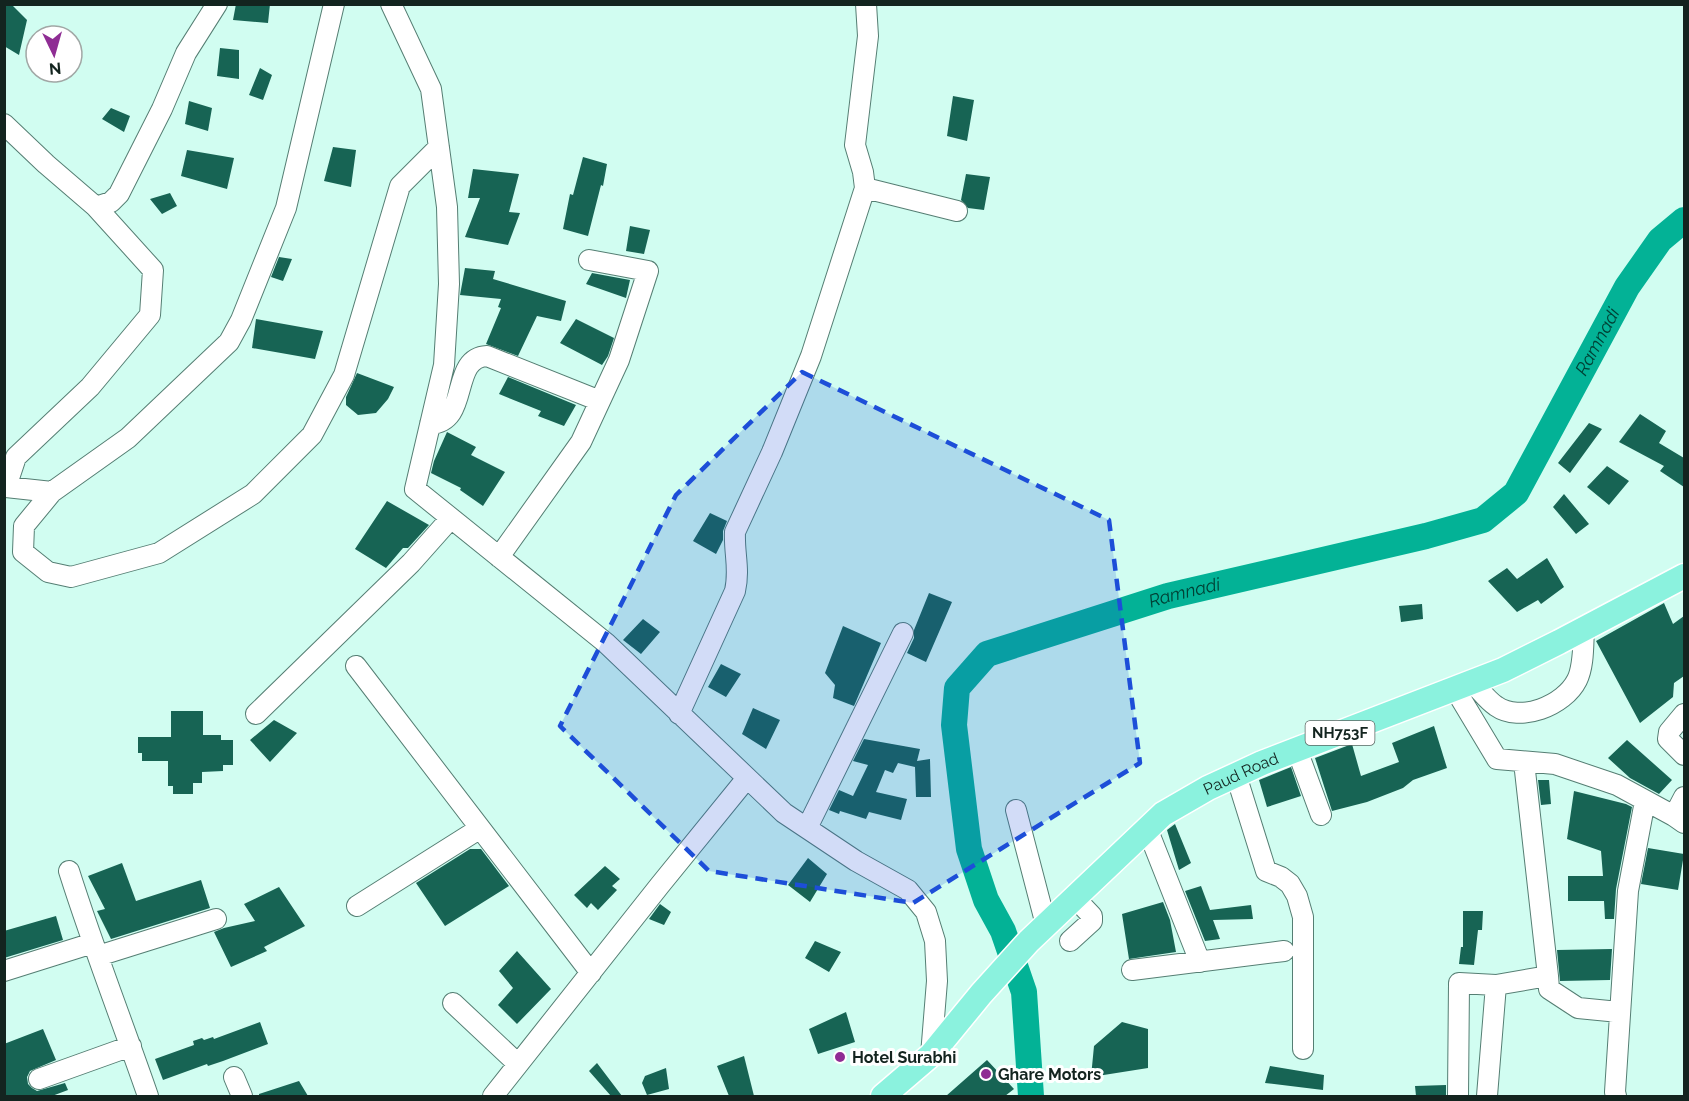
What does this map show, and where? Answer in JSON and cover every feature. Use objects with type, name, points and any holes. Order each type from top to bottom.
[{"type":"main road","name":"Paud Road","points":[[884,1096],[931,1055],[981,994],[1029,941],[1147,828],[1169,811],[1208,788],[1236,775],[1503,670],[1684,576]]},
{"type":"street","points":[[96,207],[111,202],[119,194],[162,109],[186,53],[217,4]]},
{"type":"street","points":[[333,4],[286,208],[242,320],[229,342],[128,438],[52,492],[24,526],[23,552],[48,572],[71,577],[159,553],[253,494],[312,435],[344,375],[400,186],[439,147]]},
{"type":"street","points":[[391,4],[431,89],[447,207],[449,284],[444,365],[415,489],[606,643],[784,813],[856,861],[908,890],[926,912],[935,941],[938,981],[931,1055]]},
{"type":"street","points":[[679,714],[735,591],[738,576],[735,532],[772,452],[811,356],[865,188],[855,145],[868,36],[866,4]]},
{"type":"street","points":[[4,124],[96,207],[153,270],[150,315],[90,387],[16,457],[6,487],[52,492]]},
{"type":"street","points":[[865,188],[957,211]]},
{"type":"street","points":[[499,557],[581,442],[619,360],[648,271],[589,260]]},
{"type":"street","points":[[430,424],[440,424],[450,415],[468,366],[474,358],[480,356],[487,356],[600,401]]},
{"type":"street","points":[[256,714],[411,562],[451,518]]},
{"type":"street","points":[[1464,686],[1510,712],[1535,712],[1560,699],[1577,681],[1582,661],[1584,629]]},
{"type":"street","points":[[807,828],[903,633]]},
{"type":"street","points":[[356,666],[591,973]]},
{"type":"street","points":[[1464,686],[1497,759],[1555,764],[1617,785],[1679,820],[1684,797]]},
{"type":"street","points":[[1684,714],[1669,732],[1668,739],[1684,755]]},
{"type":"street","points":[[1297,750],[1321,815]]},
{"type":"street","points":[[1524,762],[1549,989],[1578,1008],[1619,1012]]},
{"type":"street","points":[[1236,775],[1266,871],[1281,877],[1290,884],[1297,896],[1303,917],[1304,1049]]},
{"type":"street","points":[[493,1096],[747,778]]},
{"type":"street","points":[[1616,1096],[1619,1012],[1628,891],[1645,801]]},
{"type":"street","points":[[1016,810],[1046,925]]},
{"type":"street","points":[[1147,828],[1200,962]]},
{"type":"street","points":[[357,906],[480,829]]},
{"type":"street","points":[[69,871],[148,1096]]},
{"type":"street","points":[[1070,941],[1092,921],[1092,916],[1074,898]]},
{"type":"street","points":[[4,971],[216,919]]},
{"type":"street","points":[[1132,970],[1284,951]]},
{"type":"street","points":[[1458,1096],[1459,983],[1496,985],[1548,976]]},
{"type":"street","points":[[1487,1096],[1496,985]]},
{"type":"street","points":[[453,1003],[518,1064]]},
{"type":"street","points":[[39,1079],[130,1046]]},
{"type":"street","points":[[234,1077],[242,1096]]},
{"type":"highlighted area","points":[[802,372],[1109,520],[1140,763],[913,903],[709,871],[560,726],[676,495]]},
{"type":"building","points":[[4,4],[11,4],[27,20],[24,24],[19,55],[4,46]]},
{"type":"building","points":[[236,4],[270,4],[268,23],[233,20]]},
{"type":"building","points":[[220,48],[239,50],[239,79],[217,76]]},
{"type":"building","points":[[260,68],[272,75],[263,100],[249,95]]},
{"type":"building","points":[[953,96],[974,100],[967,141],[947,136]]},
{"type":"building","points":[[189,101],[212,108],[208,131],[185,124]]},
{"type":"building","points":[[111,108],[130,116],[124,132],[102,119]]},
{"type":"building","points":[[333,147],[356,150],[351,187],[324,181]]},
{"type":"building","points":[[187,150],[234,158],[227,189],[181,176]]},
{"type":"building","points":[[583,157],[607,164],[588,236],[563,229],[570,194],[573,195]]},
{"type":"building","points":[[473,169],[519,174],[509,212],[520,213],[508,245],[465,237],[480,198],[468,198]]},
{"type":"building","points":[[966,174],[990,177],[984,210],[968,208],[961,200]]},
{"type":"building","points":[[170,193],[177,206],[162,214],[150,199]]},
{"type":"building","points":[[630,226],[650,230],[644,254],[626,251]]},
{"type":"building","points":[[279,257],[292,259],[283,281],[271,277]]},
{"type":"building","points":[[465,268],[495,271],[493,279],[566,301],[561,321],[537,316],[518,356],[486,344],[501,308],[498,307],[501,299],[460,295]]},
{"type":"building","points":[[592,273],[630,280],[626,298],[586,284]]},
{"type":"building","points":[[256,319],[323,331],[315,359],[252,348]]},
{"type":"building","points":[[576,319],[614,338],[608,356],[602,365],[560,343]]},
{"type":"building","points":[[357,373],[394,387],[388,399],[376,413],[358,415],[346,405],[346,397]]},
{"type":"building","points":[[508,377],[576,405],[564,426],[538,416],[541,411],[499,394]]},
{"type":"building","points":[[1640,414],[1666,431],[1659,443],[1684,458],[1684,487],[1660,471],[1664,466],[1619,442]]},
{"type":"building","points":[[1589,423],[1602,429],[1570,473],[1558,463]]},
{"type":"building","points":[[447,432],[476,447],[471,455],[505,472],[483,506],[460,490],[461,488],[431,473]]},
{"type":"building","points":[[1607,466],[1629,481],[1609,505],[1587,487]]},
{"type":"building","points":[[1564,494],[1589,524],[1576,534],[1553,507]]},
{"type":"building","points":[[387,501],[429,525],[408,548],[403,548],[386,568],[355,549]]},
{"type":"building","points":[[710,513],[727,521],[723,531],[723,540],[716,554],[693,541]]},
{"type":"building","points":[[1547,558],[1564,587],[1541,604],[1538,600],[1517,612],[1488,581],[1507,568],[1517,579]]},
{"type":"building","points":[[929,593],[952,602],[926,662],[907,653]]},
{"type":"building","points":[[1664,603],[1673,624],[1684,616],[1684,676],[1674,683],[1673,697],[1640,723],[1596,641]]},
{"type":"building","points":[[1422,604],[1423,619],[1401,622],[1399,606]]},
{"type":"building","points":[[643,619],[660,632],[641,654],[623,640]]},
{"type":"building","points":[[843,626],[881,643],[854,706],[833,698],[835,685],[825,673]]},
{"type":"building","points":[[721,664],[741,674],[726,697],[708,687]]},
{"type":"building","points":[[753,708],[780,720],[766,749],[742,734]]},
{"type":"building","points":[[171,711],[203,711],[203,735],[221,735],[221,740],[233,740],[233,765],[223,765],[223,771],[202,772],[202,783],[193,783],[193,794],[173,794],[173,786],[168,786],[168,761],[142,761],[142,753],[138,753],[138,737],[171,737]]},
{"type":"building","points":[[274,720],[297,733],[270,762],[250,740]]},
{"type":"building","points":[[1434,726],[1447,768],[1413,780],[1403,788],[1367,802],[1332,811],[1315,758],[1352,744],[1361,776],[1399,762],[1392,743]]},
{"type":"building","points":[[864,739],[920,749],[917,761],[930,759],[931,797],[916,797],[915,767],[898,763],[893,773],[885,770],[876,792],[907,799],[901,820],[869,812],[866,819],[829,810],[839,790],[853,796],[868,765],[853,761]]},
{"type":"building","points":[[1627,740],[1672,780],[1659,794],[1630,778],[1608,758]]},
{"type":"building","points":[[1291,767],[1301,796],[1267,807],[1259,780]]},
{"type":"building","points":[[1538,780],[1549,780],[1551,804],[1541,805]]},
{"type":"building","points":[[1574,791],[1632,807],[1616,889],[1614,919],[1605,919],[1604,901],[1568,901],[1568,876],[1603,876],[1601,851],[1567,839]]},
{"type":"building","points":[[1175,824],[1191,863],[1179,870],[1167,830]]},
{"type":"building","points":[[1648,848],[1684,854],[1678,890],[1641,884]]},
{"type":"building","points":[[470,849],[481,849],[509,886],[445,926],[416,883]]},
{"type":"building","points":[[808,858],[827,874],[810,902],[788,885]]},
{"type":"building","points":[[122,863],[136,901],[201,880],[210,908],[111,939],[97,911],[105,909],[88,876]]},
{"type":"building","points":[[605,866],[620,879],[612,886],[617,890],[598,910],[591,903],[587,908],[574,895]]},
{"type":"building","points":[[1201,886],[1210,910],[1251,905],[1253,919],[1213,920],[1220,939],[1205,941],[1185,891]]},
{"type":"building","points":[[279,887],[305,926],[264,947],[267,951],[231,967],[214,932],[255,921],[244,904]]},
{"type":"building","points":[[1163,902],[1170,920],[1176,952],[1129,959],[1122,914]]},
{"type":"building","points":[[660,904],[671,912],[664,925],[649,919]]},
{"type":"building","points":[[1463,911],[1483,911],[1482,930],[1478,930],[1474,965],[1459,964],[1461,947],[1463,947]]},
{"type":"building","points":[[56,916],[63,940],[4,958],[4,931]]},
{"type":"building","points":[[815,941],[841,952],[829,972],[805,958]]},
{"type":"building","points":[[1612,949],[1610,980],[1560,981],[1557,950]]},
{"type":"building","points":[[517,951],[551,989],[517,1024],[498,1005],[513,988],[499,971]]},
{"type":"building","points":[[846,1012],[855,1042],[818,1054],[809,1029]]},
{"type":"building","points":[[260,1022],[268,1044],[163,1080],[155,1059],[194,1045],[193,1041],[202,1038],[204,1040],[213,1037],[214,1039]]},
{"type":"building","points":[[1122,1022],[1148,1029],[1148,1068],[1091,1077],[1094,1046]]},
{"type":"building","points":[[43,1029],[56,1060],[30,1071],[27,1077],[28,1084],[37,1091],[65,1083],[68,1090],[52,1096],[4,1096],[4,1044]]},
{"type":"building","points":[[744,1056],[754,1096],[729,1096],[717,1066]]},
{"type":"building","name":"Ghare Motors","points":[[987,1060],[1014,1089],[1005,1096],[946,1096]]},
{"type":"building","points":[[597,1063],[622,1096],[611,1096],[589,1071]]},
{"type":"building","points":[[1270,1066],[1324,1075],[1323,1090],[1265,1083]]},
{"type":"building","points":[[666,1068],[669,1089],[647,1095],[642,1083],[645,1076]]},
{"type":"building","points":[[299,1081],[308,1096],[259,1096],[259,1094]]},
{"type":"building","points":[[1446,1085],[1446,1096],[1416,1096],[1415,1086]]},
{"type":"waterway","name":"Ramnadi","points":[[1031,1096],[1024,992],[1003,931],[986,900],[969,849],[954,725],[957,688],[987,654],[1168,596],[1426,536],[1483,520],[1516,493],[1627,287],[1660,240],[1684,220]]},
{"type":"place","name":"Hotel Surabhi","points":[[840,1057]]},
{"type":"place","name":"Ghare Motors","points":[[986,1074]]}]
